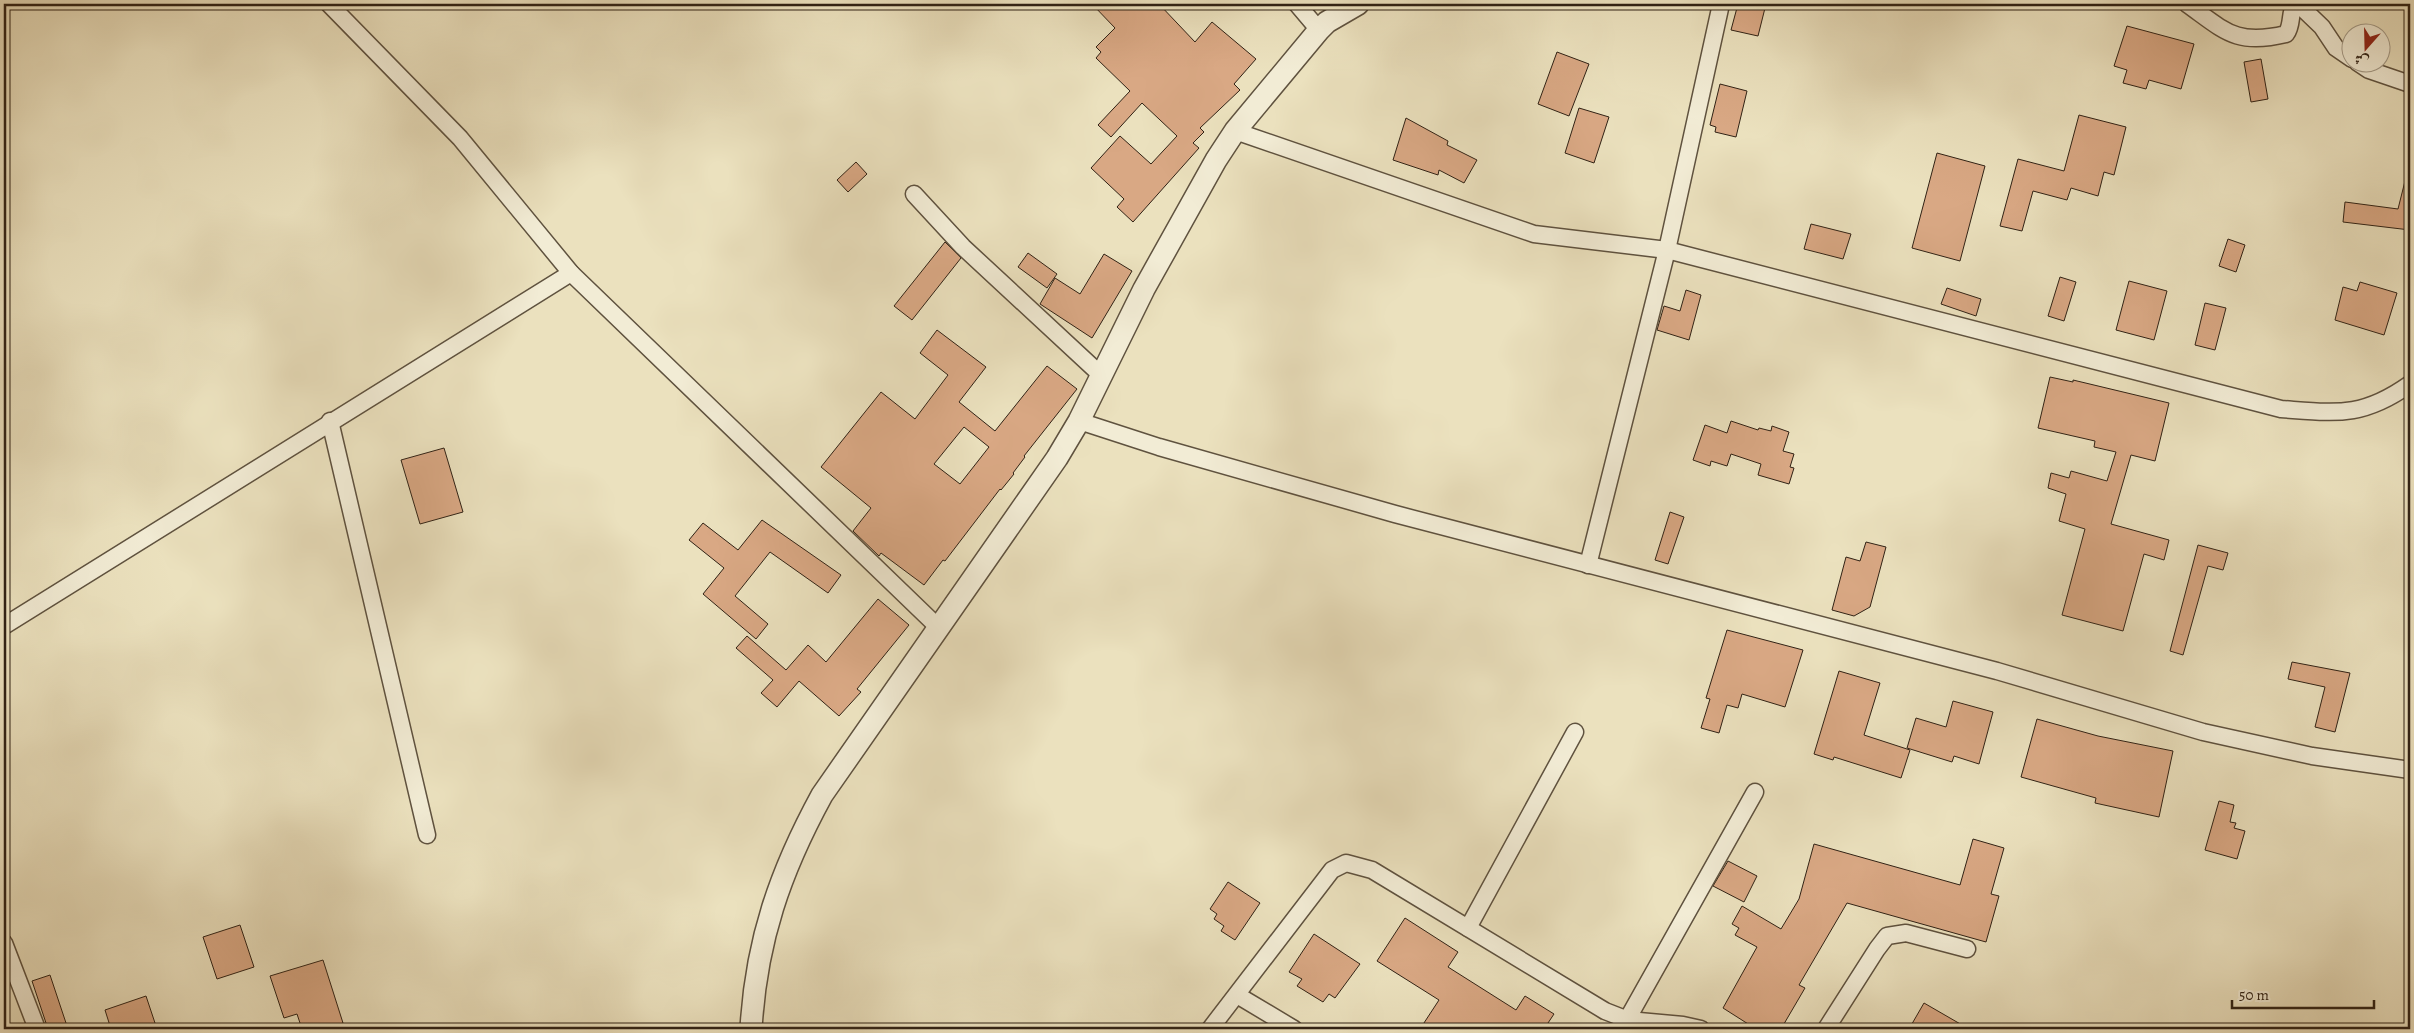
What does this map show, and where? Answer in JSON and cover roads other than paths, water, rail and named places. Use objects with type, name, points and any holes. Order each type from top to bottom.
[{"type":"street","points":[[329,4],[460,138],[571,273],[939,628]]},
{"type":"street","points":[[1296,4],[1328,19]]},
{"type":"street","points":[[751,1029],[755,979],[762,939],[796,843],[822,795],[1057,458],[1079,421],[1144,289],[1216,160],[1235,131],[1328,19],[1358,4]]},
{"type":"street","points":[[1588,565],[1667,250],[1721,4]]},
{"type":"street","points":[[2187,4],[2228,34],[2251,38],[2274,37],[2286,34],[2290,26],[2291,10],[2296,4],[2322,27],[2336,48],[2342,52]]},
{"type":"street","points":[[2375,72],[2410,84]]},
{"type":"street","points":[[1235,131],[1534,234],[1667,250],[2281,409],[2326,412],[2358,411],[2388,400],[2410,384]]},
{"type":"street","points":[[914,194],[963,247],[1101,375]]},
{"type":"street","points":[[4,626],[330,421],[571,273]]},
{"type":"street","points":[[330,421],[427,835]]},
{"type":"street","points":[[1079,421],[1159,447],[1386,512],[1997,671],[2203,732],[2312,756],[2410,770]]},
{"type":"street","points":[[1468,928],[1575,732]]},
{"type":"street","points":[[1625,1024],[1755,792]]},
{"type":"street","points":[[1210,1029],[1332,870],[1346,863],[1372,870],[1625,1024],[1683,1025],[1701,1029]]},
{"type":"street","points":[[1826,1029],[1877,948],[1887,936],[1906,933],[1967,949]]},
{"type":"street","points":[[4,943],[37,1029]]},
{"type":"street","points":[[1237,995],[1294,1029]]}]
